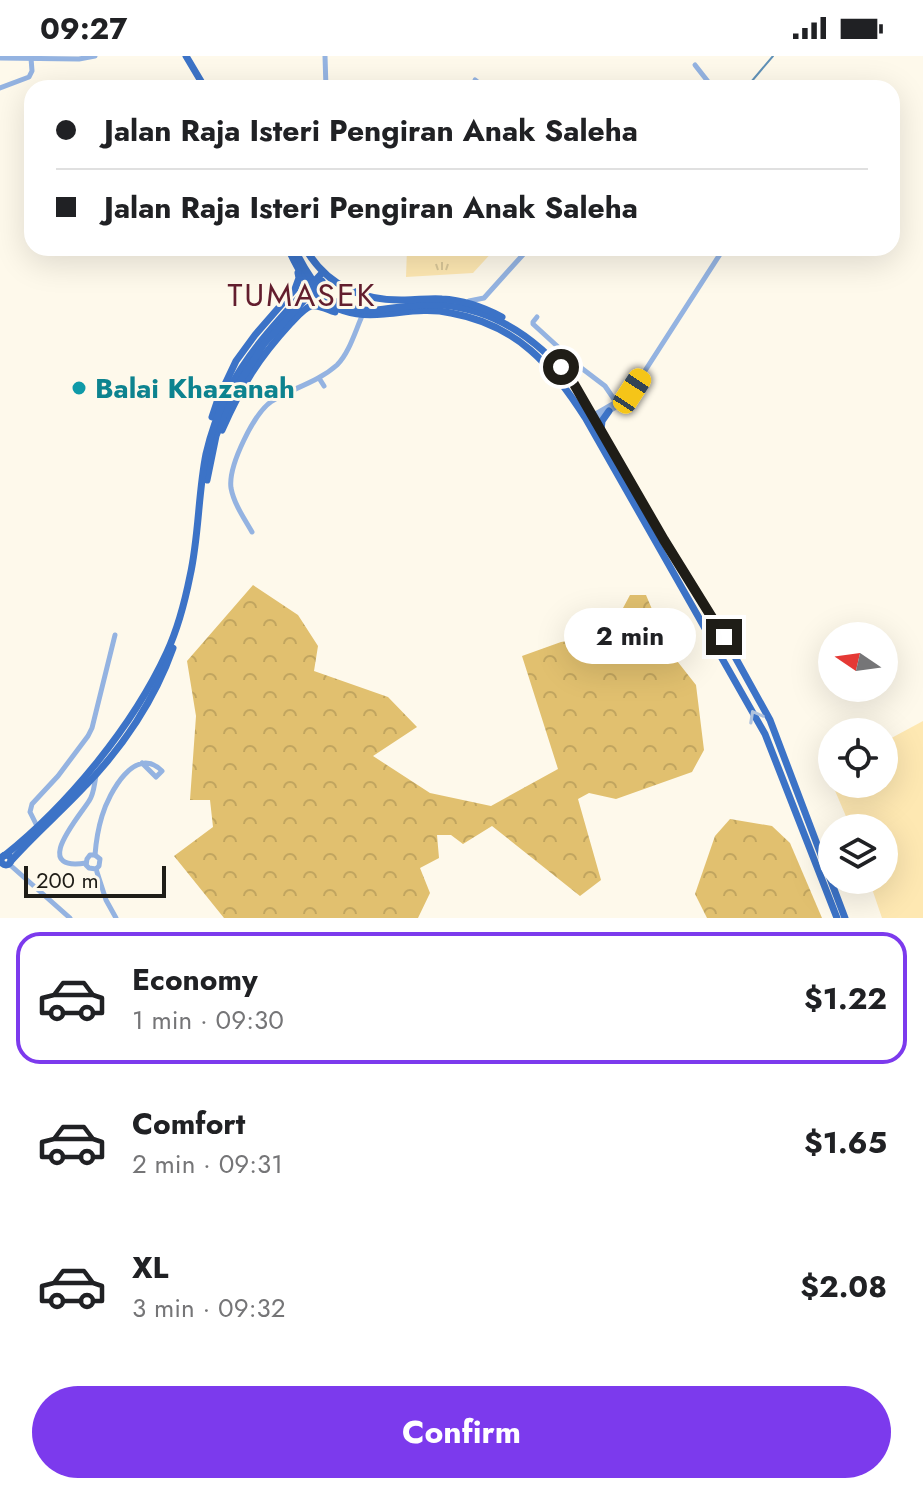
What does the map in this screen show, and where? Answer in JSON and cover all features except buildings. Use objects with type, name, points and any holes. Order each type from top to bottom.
[{"type":"main road","points":[[186,56],[200,80]]},
{"type":"main road","points":[[292,256],[306,284],[319,298],[349,314]]},
{"type":"main road","points":[[298,256],[307,275],[321,292],[339,304],[363,310],[444,305],[482,314],[519,331]]},
{"type":"main road","points":[[311,256],[324,274],[346,289],[371,297],[444,299],[484,308],[506,319],[553,359],[574,384],[765,734],[837,918]]},
{"type":"main road","points":[[287,300],[298,284],[298,270]]},
{"type":"main road","points":[[4,862],[84,776],[150,686],[174,636],[190,578],[214,426],[243,364],[263,337],[324,274]]},
{"type":"main road","points":[[4,862],[101,769],[143,711],[165,672],[196,563],[212,416],[236,361],[287,300],[296,292],[302,292],[307,300],[299,315]]},
{"type":"main road","points":[[209,455],[260,358],[299,315],[314,305],[362,316],[419,310],[467,316],[502,330],[530,350],[553,372],[601,430],[766,712],[845,918]]},
{"type":"main road","points":[[601,430],[602,421],[609,411]]},
{"type":"street","points":[[0,58],[79,59],[95,56]]},
{"type":"street","points":[[325,56],[326,80]]},
{"type":"street","points":[[0,88],[29,77],[31,58]]},
{"type":"street","points":[[695,65],[707,80]]},
{"type":"street","points":[[484,308],[484,298],[522,256]]},
{"type":"street","points":[[592,418],[609,411],[632,391],[719,256]]},
{"type":"street","points":[[462,301],[484,298]]},
{"type":"street","points":[[252,532],[237,505],[230,478],[256,419],[271,401],[319,378],[338,364],[362,316]]},
{"type":"street","points":[[537,317],[533,324],[605,386],[619,402]]},
{"type":"street","points":[[319,378],[324,386]]},
{"type":"street","points":[[592,418],[619,402]]},
{"type":"street","points":[[37,826],[30,812],[32,804],[58,776],[92,728],[115,635]]},
{"type":"street","points":[[95,855],[102,815],[111,795],[130,769],[142,763]]},
{"type":"street","points":[[86,863],[73,865],[65,862],[59,848],[91,798],[101,769]]},
{"type":"street","points":[[80,792],[89,789],[93,792]]},
{"type":"street","points":[[86,863],[88,857],[95,855]]},
{"type":"street","points":[[95,855],[100,861],[96,869]]},
{"type":"street","points":[[4,862],[70,918]]},
{"type":"street","points":[[86,863],[89,868],[96,869]]},
{"type":"street","points":[[96,869],[116,918]]},
{"type":"green space","points":[[407,256],[489,256],[473,273],[406,277]]},
{"type":"green space","points":[[253,585],[298,615],[318,646],[314,671],[388,697],[417,727],[373,756],[430,793],[491,806],[558,769],[522,656],[561,642],[586,638],[601,649],[630,595],[646,595],[670,652],[696,685],[704,750],[692,772],[616,799],[589,793],[578,799],[601,880],[580,896],[492,826],[463,844],[451,835],[437,835],[439,858],[420,868],[430,893],[418,918],[224,918],[174,856],[213,827],[210,800],[190,800],[196,716],[187,661]]},
{"type":"green space","points":[[923,721],[923,918],[882,918],[874,894],[898,894],[898,814],[845,814],[838,798],[898,798],[898,734]]},
{"type":"green space","points":[[730,819],[772,826],[790,843],[822,918],[707,918],[695,894],[715,836]]},
{"type":"waterway","points":[[753,80],[773,56]]},
{"type":"place","name":"Balai Khazanah","points":[[79,388]]},
{"type":"district","name":"TUMASEK","points":[[302,295]]},
{"type":"route","points":[[561,367],[724,637]]}]
